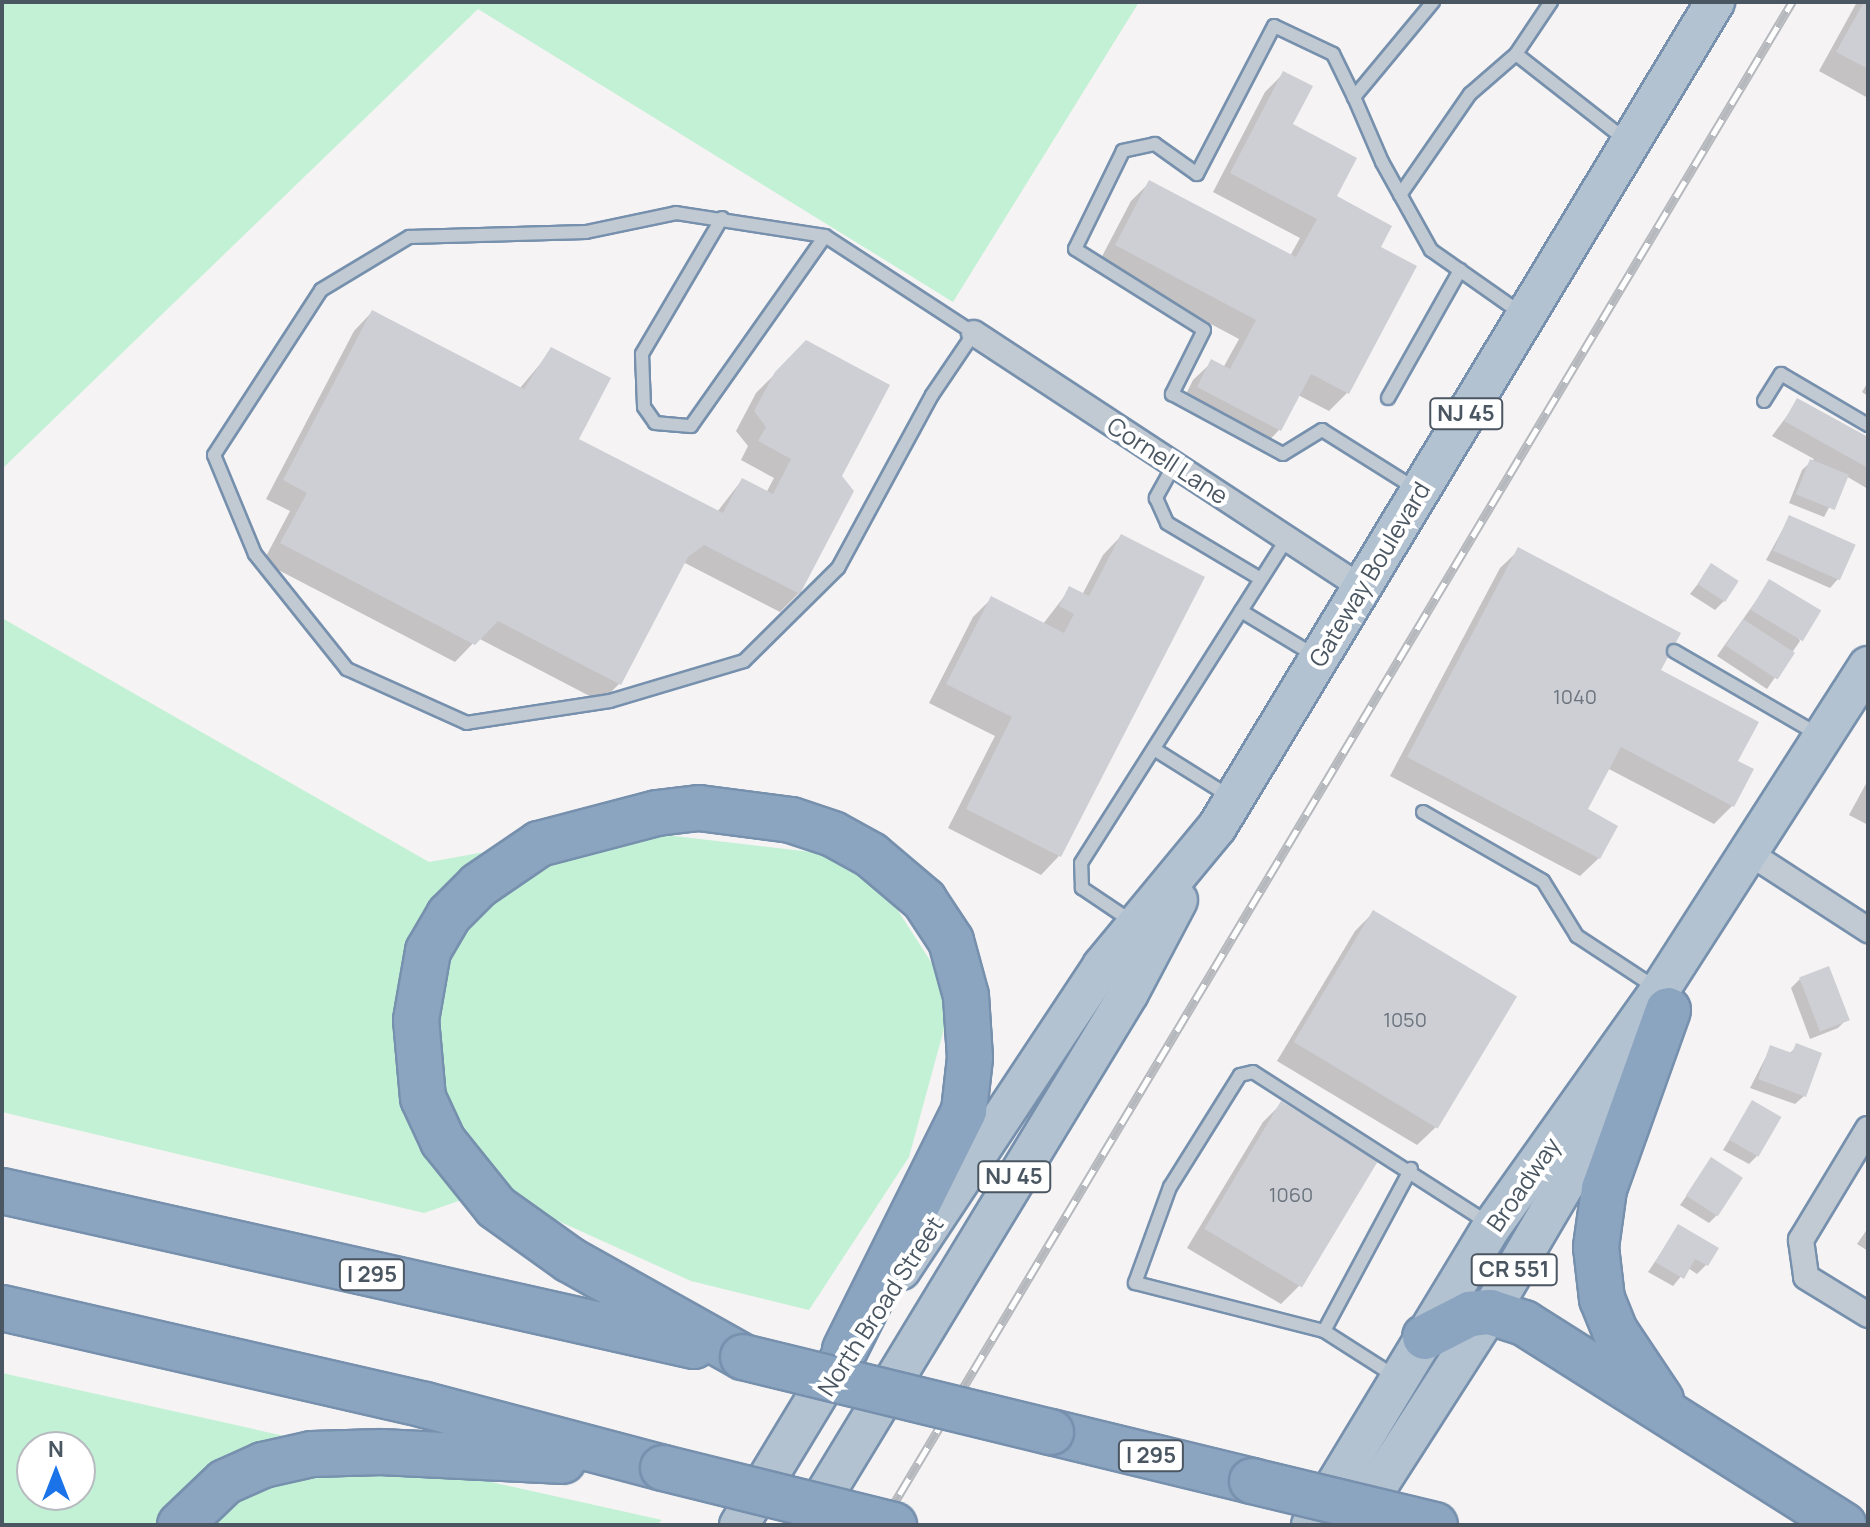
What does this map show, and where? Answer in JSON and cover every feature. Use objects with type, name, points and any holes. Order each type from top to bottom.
[{"type":"highway","points":[[743,1357],[570,1260],[496,1207],[443,1141],[423,1098],[416,1020],[428,951],[449,915],[479,885],[539,844],[657,813],[699,808],[791,820],[833,834],[871,855],[924,900],[951,941],[966,996],[970,1058],[964,1111],[845,1350]]},
{"type":"highway","points":[[1667,1000],[1604,1189],[1596,1263],[1602,1299],[1624,1347],[1687,1428]]},
{"type":"highway","name":"I 295","points":[[2,1191],[743,1357],[1435,1525]]},
{"type":"highway","points":[[2,1308],[395,1398],[894,1525]]},
{"type":"highway","points":[[1425,1337],[1459,1316],[1490,1312],[1524,1323],[1843,1525]]},
{"type":"highway","points":[[180,1525],[225,1482],[263,1465],[312,1454],[434,1453],[663,1468]]},
{"type":"highway","points":[[1327,1525],[1339,1481]]},
{"type":"main road","name":"Gateway Boulevard","points":[[996,1127],[1102,966],[1226,812],[1715,2]]},
{"type":"main road","name":"Broadway","points":[[1353,1525],[1490,1312],[1751,854],[1868,666]]},
{"type":"main road","name":"NJ 45","points":[[806,1525],[1129,993],[1226,812]]},
{"type":"main road","name":"Broadway","points":[[1311,1525],[1493,1225],[1667,1000]]},
{"type":"main road","name":"North Broad Street","points":[[739,1525],[845,1350],[996,1127]]},
{"type":"street","name":"Cornell Lane","points":[[974,333],[1361,587]]},
{"type":"street","points":[[1751,854],[1868,930]]},
{"type":"street","points":[[1868,1129],[1801,1240],[1806,1277],[1868,1315]]},
{"type":"lane","points":[[1354,97],[1433,2]]},
{"type":"lane","points":[[1400,195],[1470,94],[1516,54],[1551,2]]},
{"type":"lane","points":[[1419,491],[1322,430],[1283,454],[1172,394],[1204,330],[1075,249],[1123,151],[1155,144],[1197,174],[1274,26],[1333,54],[1400,195],[1431,250],[1525,316]]},
{"type":"lane","points":[[1516,54],[1630,143]]},
{"type":"lane","points":[[676,213],[825,236],[974,333],[932,395],[838,568],[744,661],[610,701],[467,723],[347,669],[255,554],[214,455],[321,290],[409,237],[586,232],[676,213]]},
{"type":"lane","points":[[722,218],[642,354],[644,407],[655,423],[691,426],[825,236]]},
{"type":"lane","points":[[1388,398],[1460,270]]},
{"type":"lane","points":[[1764,401],[1781,374],[1868,425]]},
{"type":"lane","points":[[1174,465],[1156,498],[1162,516],[1261,579]]},
{"type":"lane","points":[[1137,925],[1082,888],[1080,873],[1287,538]]},
{"type":"lane","points":[[1241,611],[1319,658]]},
{"type":"lane","points":[[1674,651],[1823,738]]},
{"type":"lane","points":[[1154,749],[1226,812]]},
{"type":"lane","points":[[1423,812],[1543,881],[1577,936],[1667,1000]]},
{"type":"lane","points":[[1398,1378],[1324,1331],[1135,1283],[1170,1187],[1240,1075],[1253,1072],[1411,1169],[1493,1225]]},
{"type":"lane","points":[[1324,1331],[1411,1169]]},
{"type":"green space","points":[[2,2],[1139,2],[953,302],[478,9],[2,469]]},
{"type":"green space","points":[[2,618],[429,862],[614,829],[864,858],[953,996],[909,1157],[809,1310],[691,1281],[490,1190],[424,1213],[2,1112]]},
{"type":"green space","points":[[2,1373],[662,1520],[656,1525],[2,1525]]},
{"type":"building","points":[[1864,2],[1868,2],[1868,69],[1836,52]]},
{"type":"building","points":[[1283,71],[1313,86],[1293,124],[1357,158],[1337,196],[1392,226],[1381,247],[1417,266],[1349,394],[1311,374],[1281,431],[1197,387],[1211,359],[1230,369],[1256,320],[1115,245],[1149,180],[1296,257],[1317,219],[1230,173]]},
{"type":"building","points":[[372,310],[524,389],[551,347],[611,378],[579,439],[723,513],[742,478],[773,494],[791,459],[758,441],[766,427],[754,411],[775,372],[806,340],[890,385],[842,476],[854,491],[800,594],[704,545],[688,557],[621,685],[498,621],[475,645],[280,543],[307,493],[283,480]]},
{"type":"building","points":[[1797,398],[1868,437],[1868,468],[1784,421]]},
{"type":"building","points":[[1810,459],[1849,475],[1835,510],[1796,494]]},
{"type":"building","points":[[1789,515],[1856,545],[1840,580],[1773,551]]},
{"type":"building","points":[[1121,534],[1205,577],[1061,857],[966,809],[1012,717],[946,684],[991,596],[1064,633],[1074,614],[1059,606],[1069,586],[1089,596]]},
{"type":"building","points":[[1518,547],[1681,633],[1661,670],[1759,722],[1738,761],[1754,769],[1734,807],[1621,747],[1588,809],[1618,826],[1600,859],[1407,757]]},
{"type":"building","points":[[1711,563],[1739,581],[1725,602],[1697,584]]},
{"type":"building","points":[[1769,579],[1821,610],[1803,641],[1750,610]]},
{"type":"building","points":[[1743,619],[1795,653],[1778,680],[1726,646]]},
{"type":"building","points":[[1373,910],[1517,997],[1438,1129],[1294,1042]]},
{"type":"building","points":[[1829,966],[1850,1020],[1820,1032],[1799,977]]},
{"type":"building","points":[[1796,1043],[1822,1053],[1806,1097],[1758,1079],[1770,1045],[1792,1053]]},
{"type":"building","points":[[1752,1100],[1781,1117],[1758,1157],[1729,1140]]},
{"type":"building","points":[[1281,1101],[1379,1160],[1302,1287],[1204,1229]]},
{"type":"building","points":[[1711,1157],[1743,1178],[1718,1216],[1686,1196]]},
{"type":"building","points":[[1678,1224],[1719,1248],[1708,1266],[1695,1259],[1684,1279],[1655,1262]]},
{"type":"railway","points":[[881,1525],[1792,2]]}]
